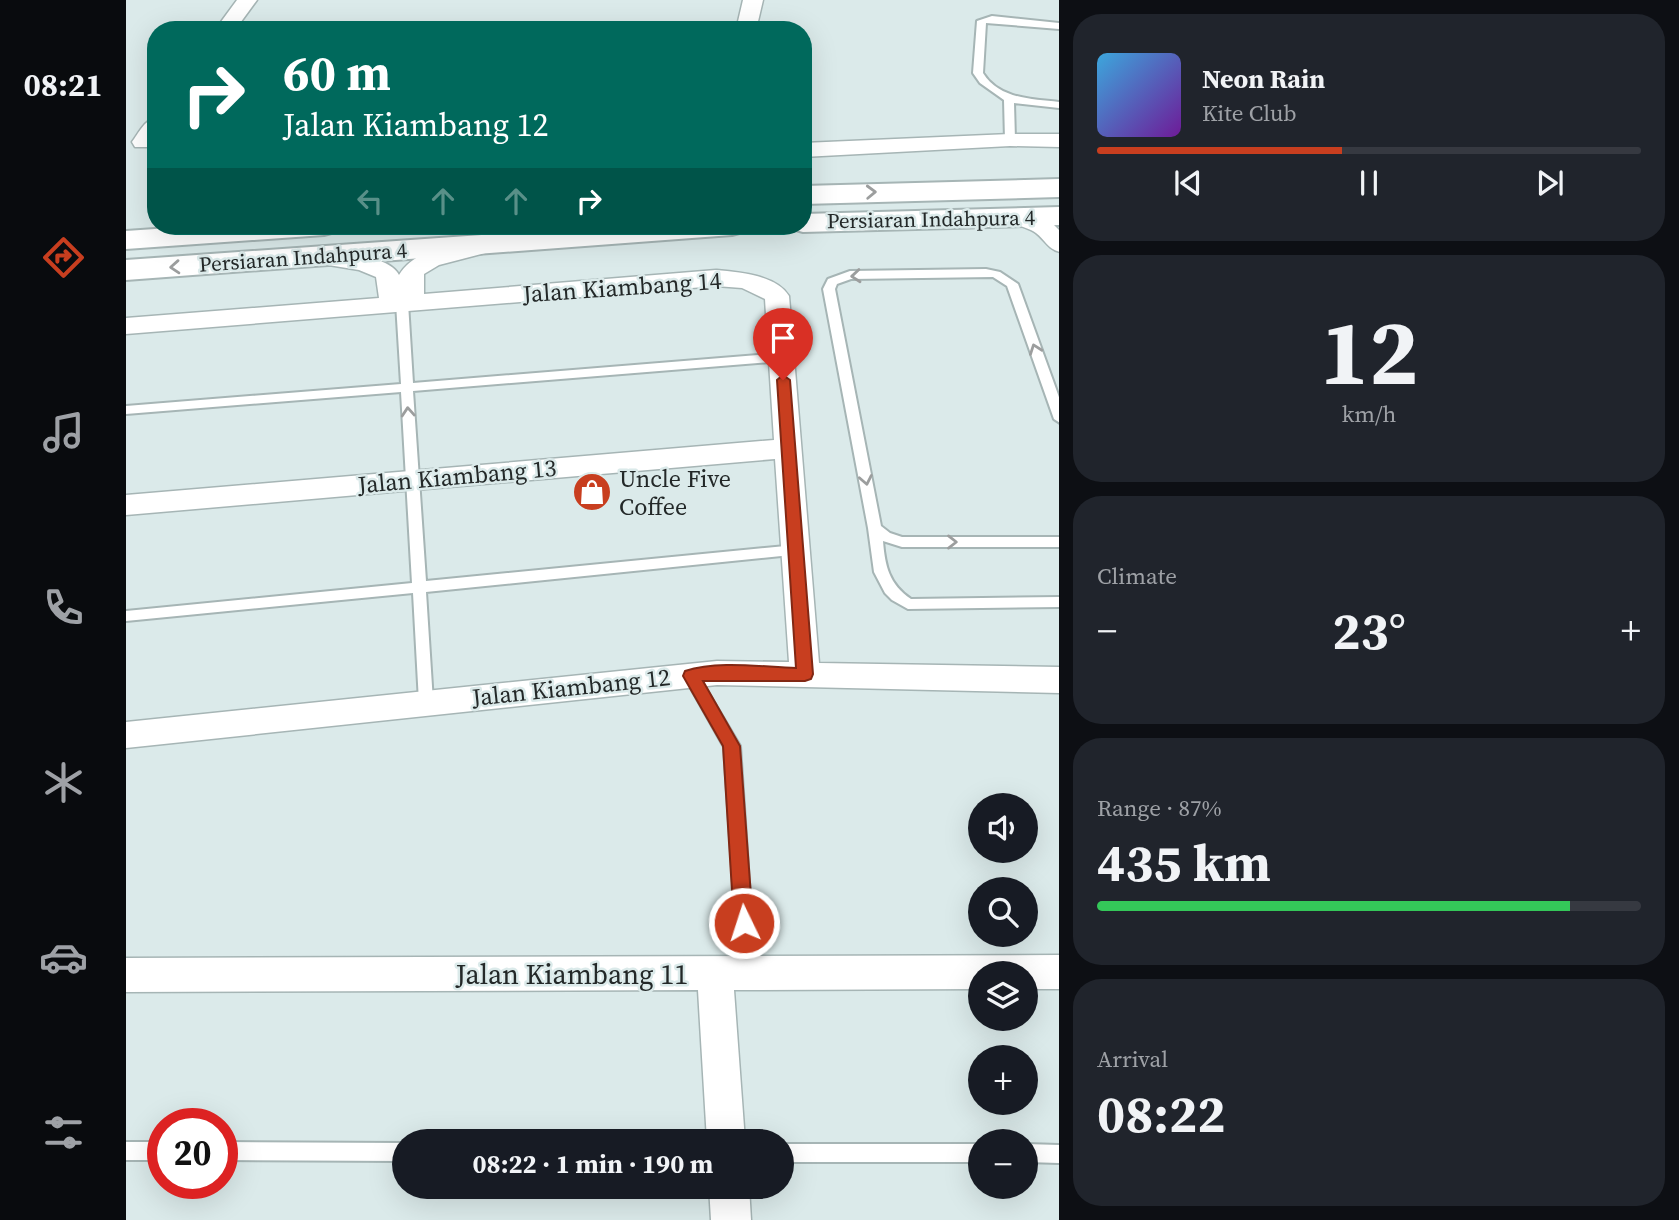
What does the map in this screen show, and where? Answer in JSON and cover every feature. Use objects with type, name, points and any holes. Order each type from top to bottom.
[{"type":"main road","points":[[812,195],[1059,188]]},
{"type":"main road","name":"Persiaran Indahpura 4","points":[[812,223],[1059,216]]},
{"type":"main road","points":[[126,240],[197,235]]},
{"type":"main road","name":"Persiaran Indahpura 4","points":[[126,270],[604,235]]},
{"type":"street","points":[[232,21],[247,0]]},
{"type":"street","points":[[748,21],[753,0]]},
{"type":"street","points":[[812,150],[1010,140],[1059,141]]},
{"type":"street","points":[[1016,216],[1043,227],[1059,245]]},
{"type":"street","points":[[402,303],[410,275],[420,265],[505,242]]},
{"type":"street","points":[[313,256],[364,262],[382,269],[390,277],[402,303]]},
{"type":"street","name":"Jalan Kiambang 14","points":[[126,326],[716,278],[744,279],[762,286],[777,296],[805,674]]},
{"type":"street","name":"Jalan Kiambang 13","points":[[126,505],[788,447]]},
{"type":"street","name":"Jalan Kiambang 12","points":[[126,734],[717,673],[1059,680]]},
{"type":"street","name":"Jalan Kiambang 11","points":[[126,975],[1059,972]]},
{"type":"street","points":[[726,1129],[731,974]]},
{"type":"street","points":[[730,1199],[731,1220]]},
{"type":"lane","points":[[1059,26],[992,19],[980,23],[978,74],[983,81],[1009,99],[1059,105]]},
{"type":"lane","points":[[1009,99],[1010,140]]},
{"type":"lane","points":[[1059,415],[1012,284],[1004,278],[986,273],[850,275],[832,282],[829,289],[875,528],[881,576],[896,597],[908,604],[1059,602]]},
{"type":"lane","points":[[402,303],[426,702]]},
{"type":"lane","points":[[126,410],[782,357]]},
{"type":"lane","points":[[875,528],[885,537],[902,542],[1059,542]]},
{"type":"lane","points":[[126,616],[796,550]]},
{"type":"lane","points":[[691,676],[732,746],[731,974]]},
{"type":"lane","points":[[126,1151],[147,1151]]},
{"type":"lane","points":[[238,1151],[392,1152]]},
{"type":"lane","points":[[794,1153],[968,1153]]},
{"type":"lane","points":[[1038,1153],[1059,1154]]},
{"type":"place","name":"Uncle Five Coffee","points":[[592,492]]},
{"type":"route","points":[[744,923],[732,746],[691,676],[717,673],[805,674],[783,380]]}]
